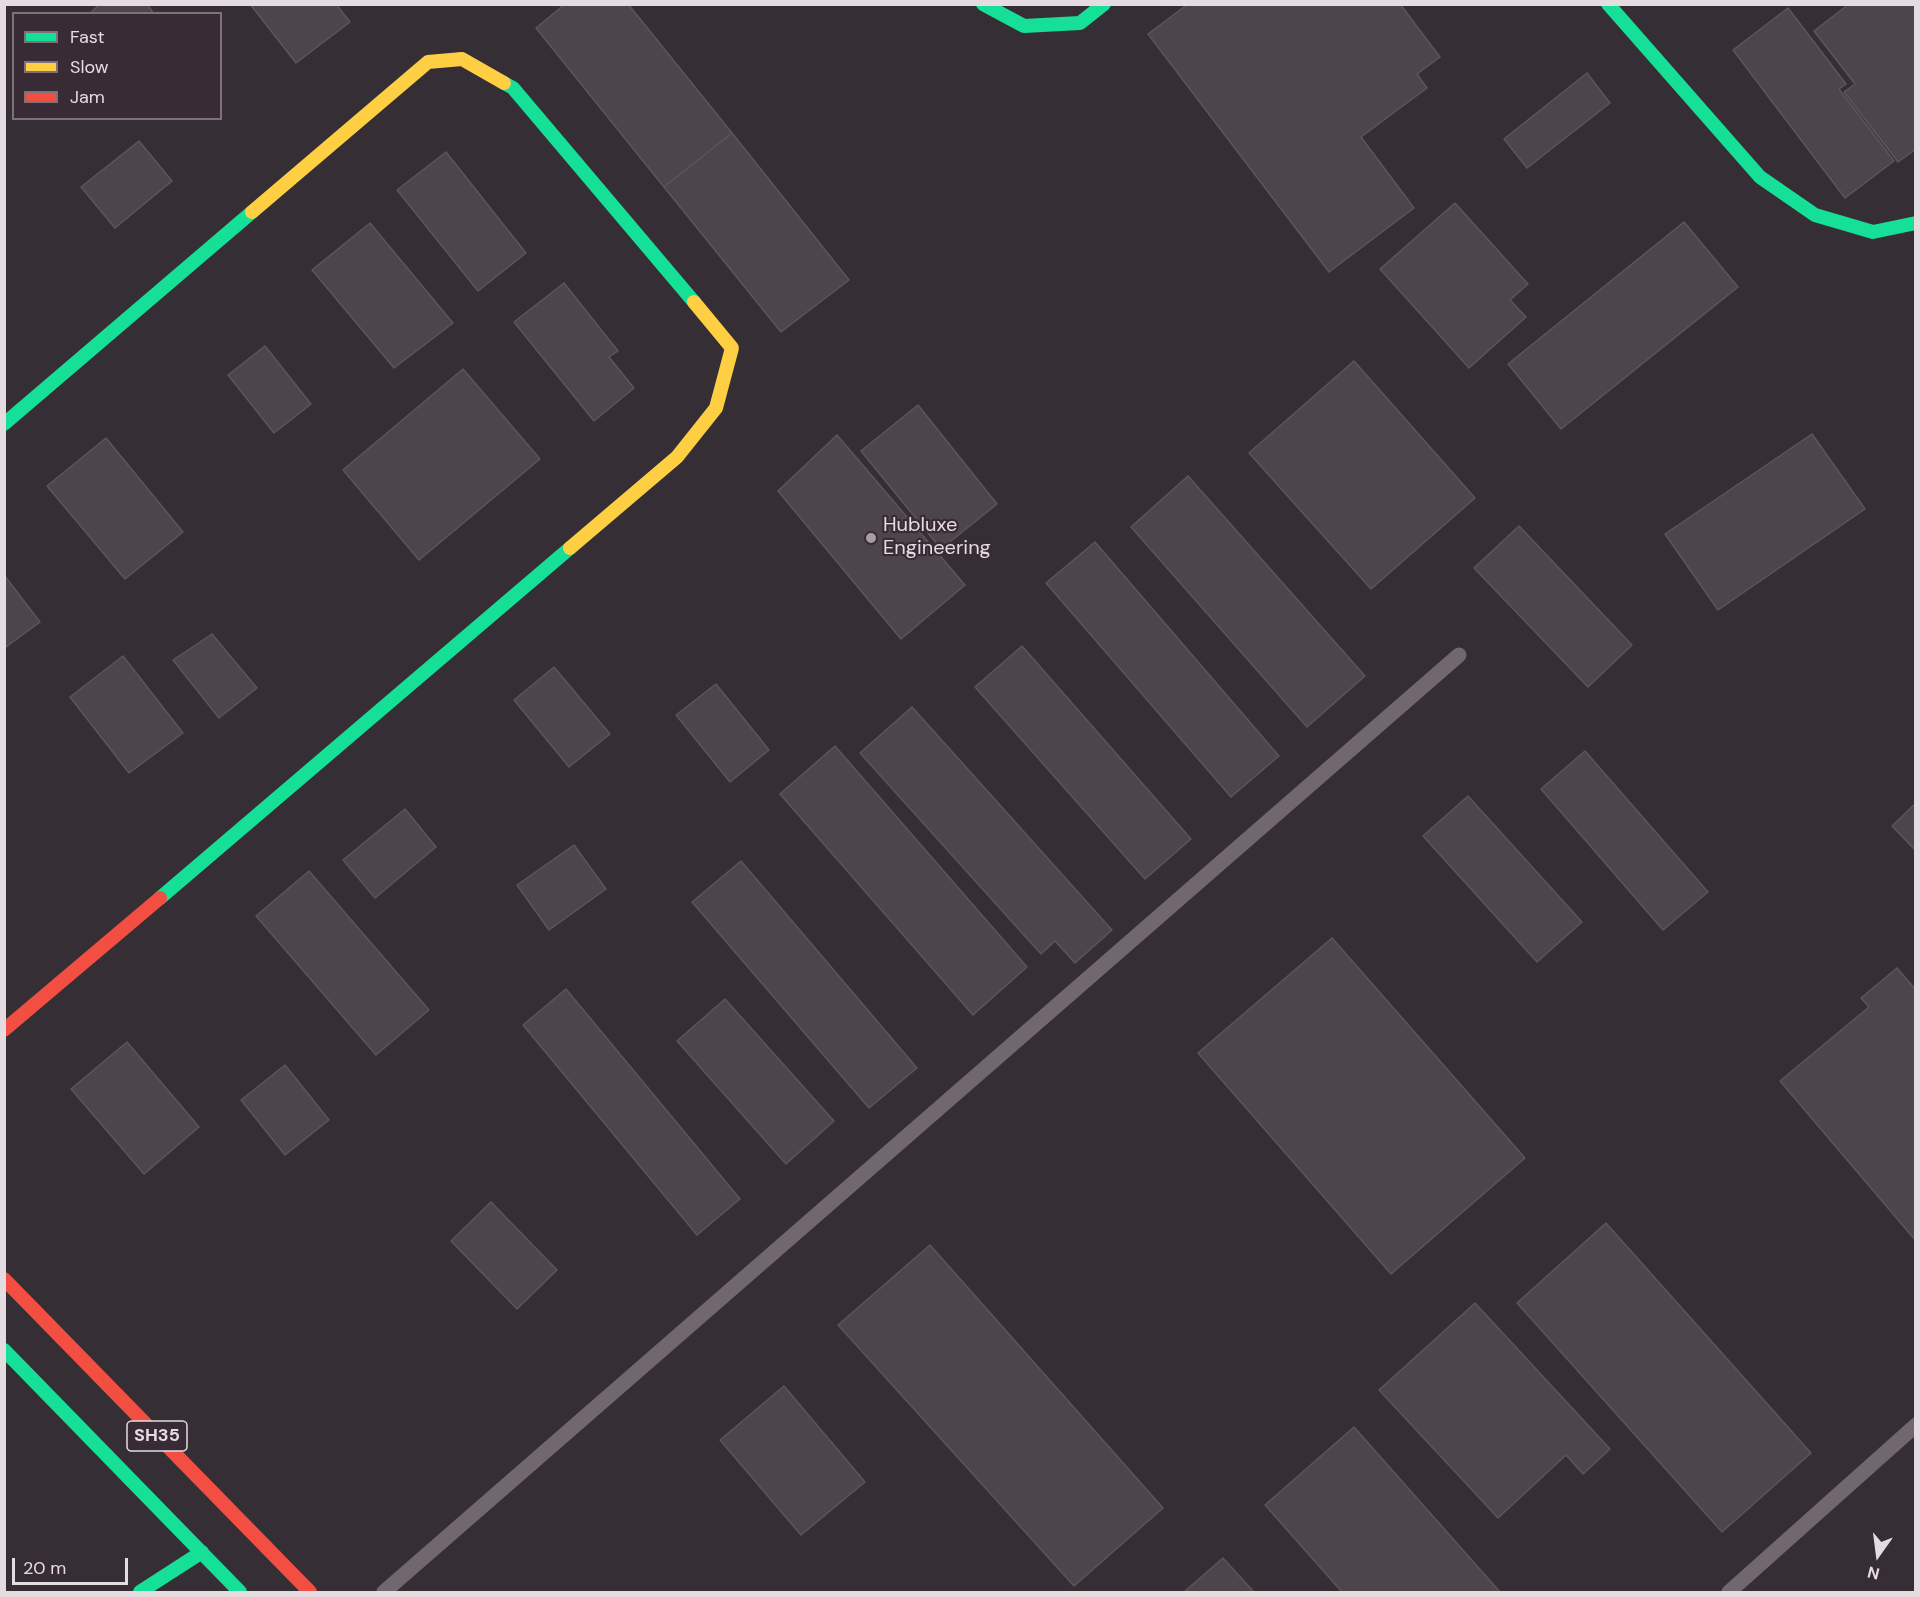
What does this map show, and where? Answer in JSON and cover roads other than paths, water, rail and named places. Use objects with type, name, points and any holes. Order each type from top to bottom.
[{"type":"street","points":[[983,4],[1024,26],[1080,23],[1104,4]]},
{"type":"street","points":[[1608,4],[1760,177],[1815,215],[1825,218],[1874,232],[1916,223]]},
{"type":"street","points":[[4,424],[428,62],[462,58],[513,88],[732,348],[716,408],[677,457],[4,1030]]},
{"type":"street","name":"SH35","points":[[4,1279],[310,1593]]},
{"type":"street","name":"SH35","points":[[4,1350],[240,1593]]},
{"type":"street","points":[[140,1593],[202,1552]]},
{"type":"lane","points":[[384,1593],[1459,655]]},
{"type":"lane","points":[[1729,1593],[1916,1425]]},
{"type":"place","name":"Hubluxe Engineering","points":[[871,538]]}]
